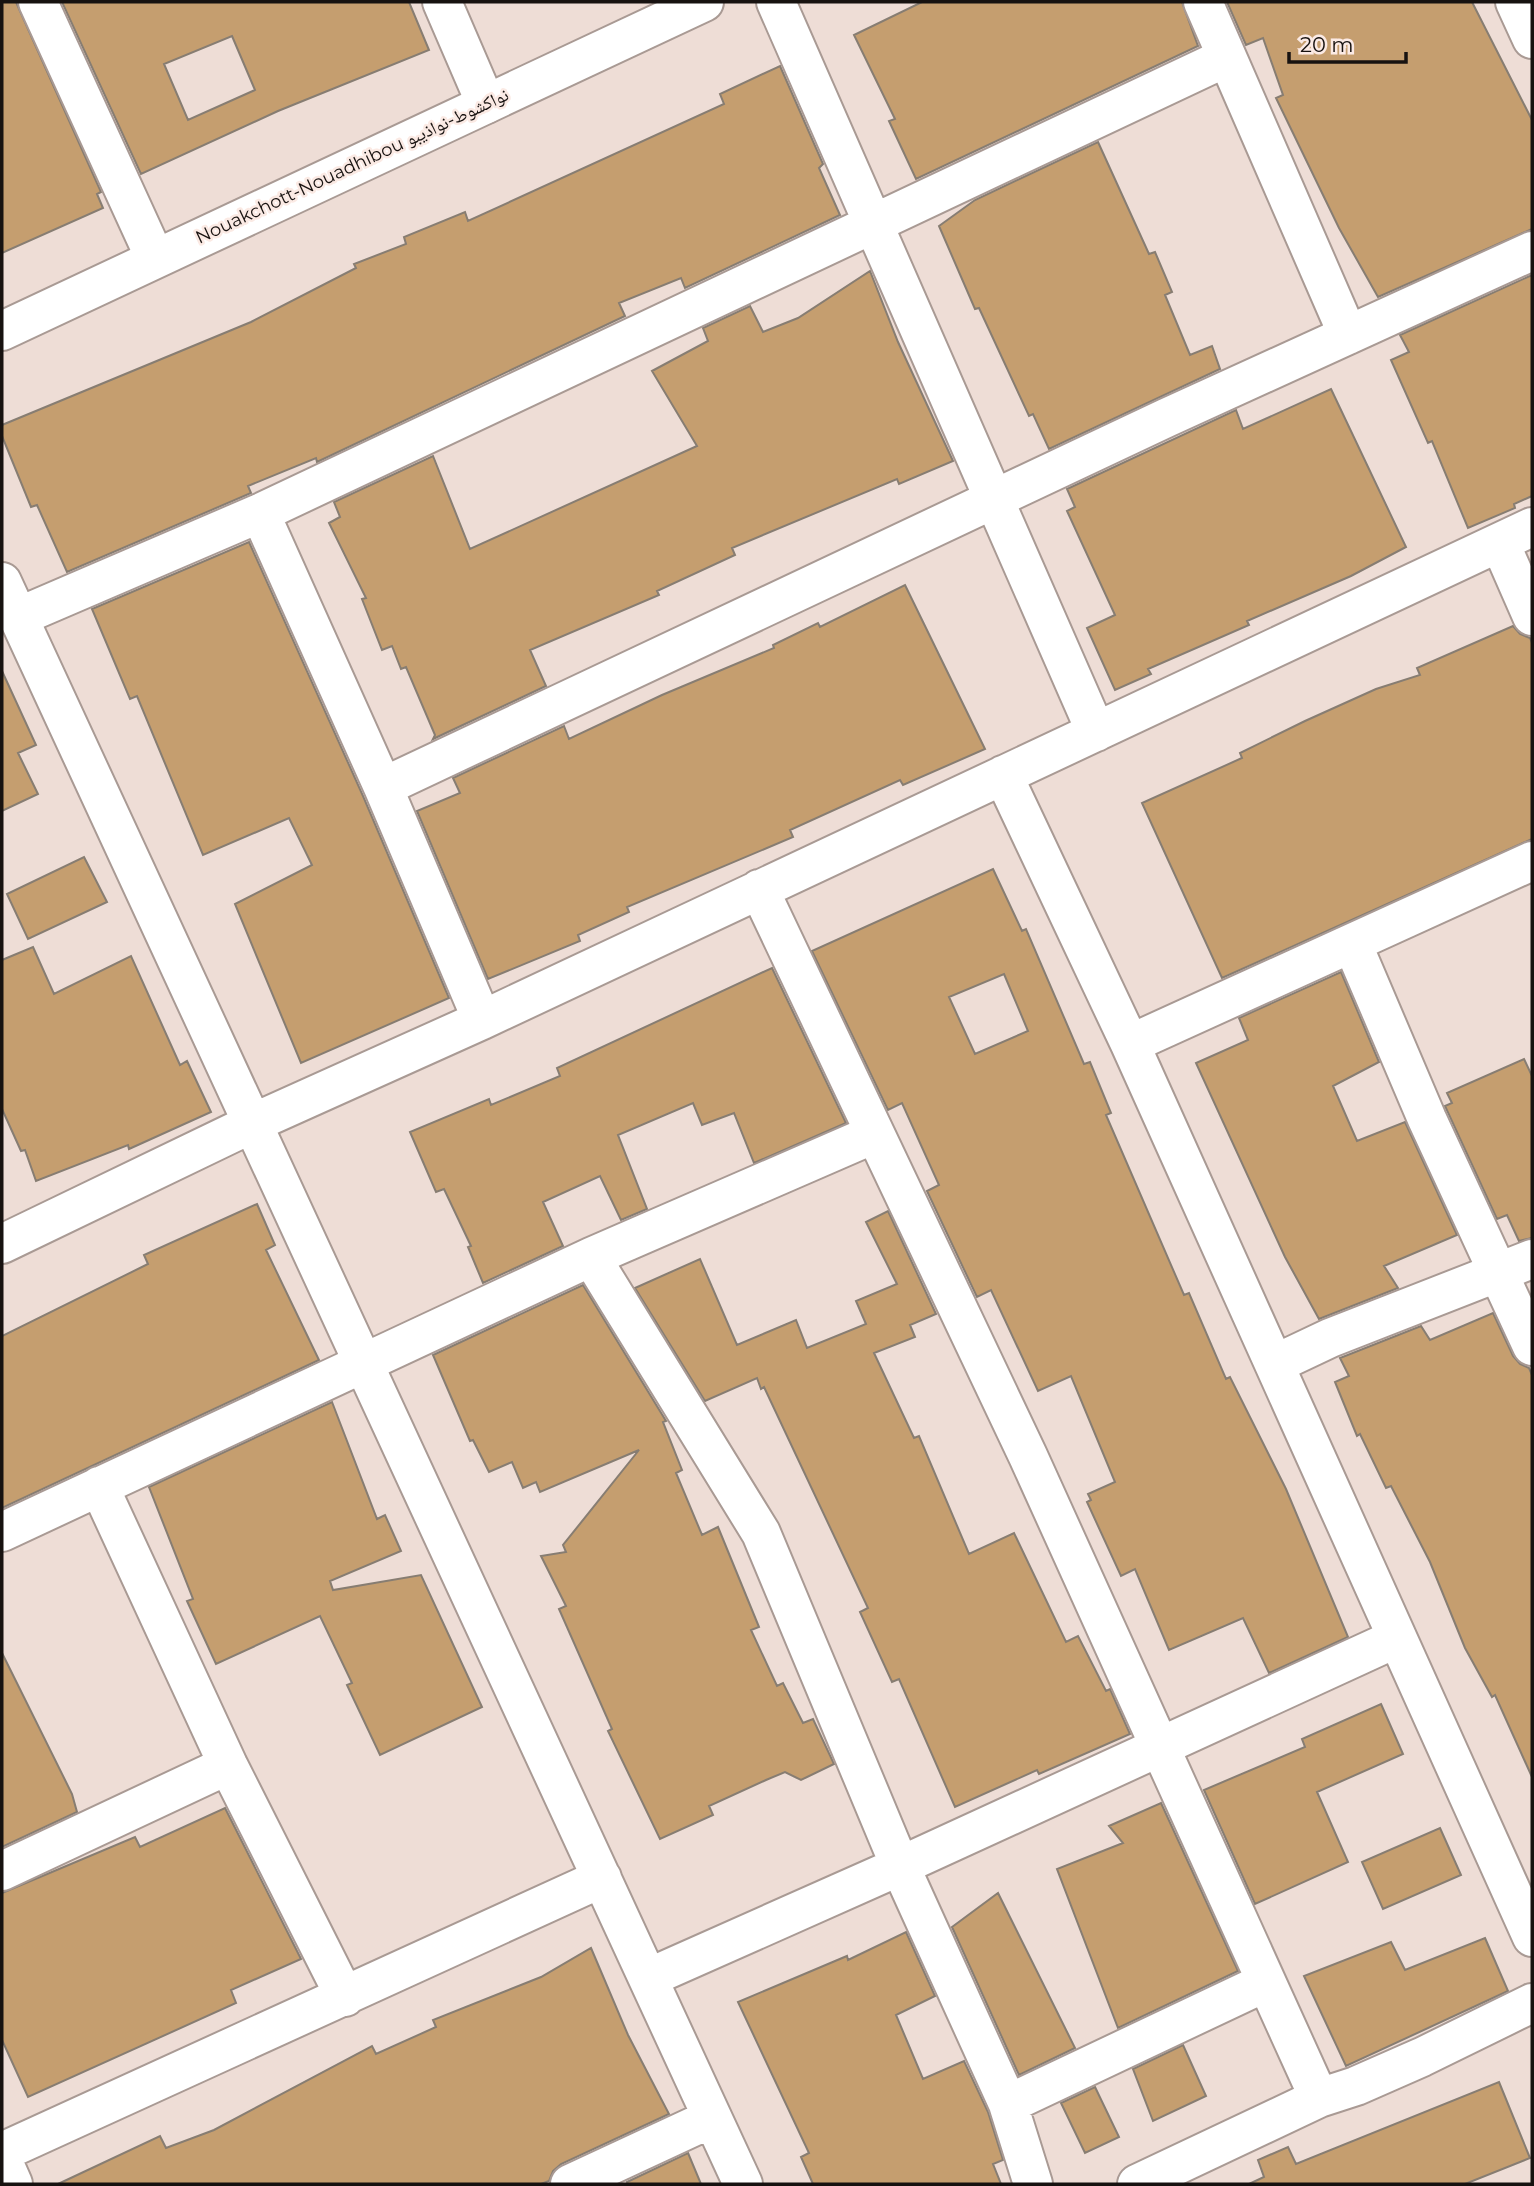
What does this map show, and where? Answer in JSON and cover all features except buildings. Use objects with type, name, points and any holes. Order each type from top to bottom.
[{"type":"main road","points":[[38,2],[155,258]]},
{"type":"main road","points":[[442,2],[486,104]]},
{"type":"main road","name":"Nouakchott-Nouadhibou نواكشوط-نواذيبو","points":[[2,331],[704,2]]},
{"type":"main road","points":[[776,2],[1096,732]]},
{"type":"main road","points":[[1203,2],[1348,335]]},
{"type":"main road","points":[[1515,2],[1532,39]]},
{"type":"main road","points":[[18,617],[260,513],[1227,57]]},
{"type":"main road","points":[[383,787],[1532,251]]},
{"type":"main road","points":[[260,513],[383,787],[482,1020]]},
{"type":"main road","points":[[6,1232],[482,1020],[1516,535],[1532,616]]},
{"type":"main road","points":[[2,582],[743,2184]]},
{"type":"main road","points":[[1003,775],[1130,1044],[1532,1937]]},
{"type":"main road","points":[[1130,1044],[1532,861]]},
{"type":"main road","points":[[759,889],[1028,1456],[1319,2098]]},
{"type":"main road","points":[[1352,943],[1427,1119],[1515,1267],[1532,1346]]},
{"type":"main road","points":[[2,1532],[591,1256],[874,1134]]},
{"type":"main road","points":[[591,1256],[761,1533],[900,1866],[1008,2104],[1034,2184]]},
{"type":"main road","points":[[1275,1364],[1329,1338],[1515,1267]]},
{"type":"main road","points":[[99,1486],[228,1765],[345,1997]]},
{"type":"main road","points":[[648,1978],[900,1866],[1397,1638]]},
{"type":"main road","points":[[2,1871],[228,1765]]},
{"type":"main road","points":[[2,2152],[602,1878]]},
{"type":"main road","points":[[1008,2104],[1266,1982]]},
{"type":"main road","points":[[1137,2184],[1319,2098],[1378,2077],[1532,2003]]},
{"type":"main road","points":[[570,2184],[712,2118]]},
{"type":"main road","points":[[2,2159],[13,2184]]}]
